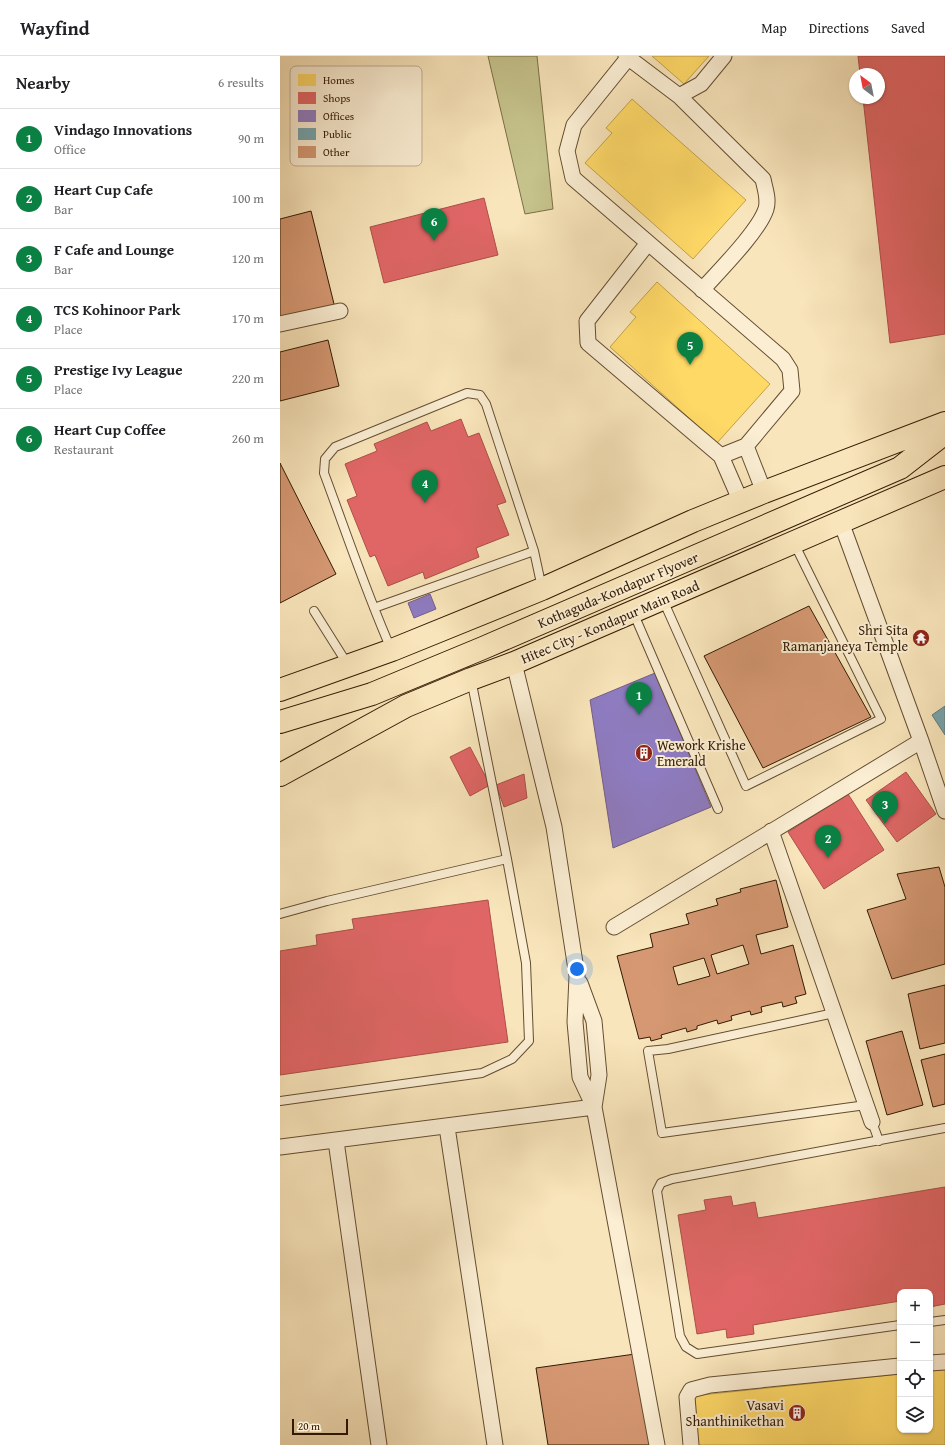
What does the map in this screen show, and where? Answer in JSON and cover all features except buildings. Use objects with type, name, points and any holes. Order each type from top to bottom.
[{"type":"main road","points":[[280,690],[392,650],[542,589],[761,485],[945,422]]},
{"type":"main road","name":"Kothaguda-Kondapur Flyover","points":[[280,722],[386,688],[900,468],[945,433]]},
{"type":"main road","name":"Hitec City - Kondapur Main Road","points":[[280,775],[406,706],[470,679],[514,663],[945,477]]},
{"type":"street","points":[[679,96],[701,84],[724,56]]},
{"type":"street","points":[[702,290],[760,223],[766,209],[767,198],[763,178],[679,96],[627,57],[574,125],[567,151],[573,178],[702,290],[783,359],[790,370],[792,391],[746,446],[721,456]]},
{"type":"street","points":[[648,243],[587,321],[588,343],[721,456],[738,495]]},
{"type":"street","points":[[280,324],[340,311]]},
{"type":"street","points":[[746,446],[761,485]]},
{"type":"street","points":[[841,522],[921,740],[945,811]]},
{"type":"street","points":[[514,663],[554,827],[577,976],[575,1022],[580,1077],[594,1107],[657,1445]]},
{"type":"street","points":[[614,928],[770,831],[921,740]]},
{"type":"street","points":[[770,831],[872,1122]]},
{"type":"street","points":[[280,1147],[447,1127],[594,1107]]},
{"type":"street","points":[[447,1127],[495,1445]]},
{"type":"street","points":[[336,1141],[379,1445]]},
{"type":"street","points":[[933,1363],[945,1362]]},
{"type":"street","points":[[691,1445],[687,1397],[691,1390],[710,1385],[897,1366]]},
{"type":"lane","points":[[392,650],[374,608],[324,473],[325,459],[334,448],[467,393],[480,395],[486,404],[534,551],[542,589]]},
{"type":"lane","points":[[663,599],[746,786],[881,719],[794,543]]},
{"type":"lane","points":[[374,608],[534,551]]},
{"type":"lane","points":[[314,611],[349,665]]},
{"type":"lane","points":[[633,612],[718,809]]},
{"type":"lane","points":[[280,1100],[482,1073],[512,1059],[528,1041],[526,963],[507,859],[470,679]]},
{"type":"lane","points":[[280,914],[327,901],[507,859]]},
{"type":"lane","points":[[834,1013],[668,1049],[648,1051],[662,1133],[866,1105]]},
{"type":"lane","points":[[872,1122],[879,1141]]},
{"type":"lane","points":[[897,1325],[697,1354],[686,1347],[680,1336],[657,1190],[661,1183],[672,1179],[945,1128]]},
{"type":"lane","points":[[933,1322],[945,1320]]},
{"type":"shaded area","points":[[488,56],[537,56],[553,209],[525,214]]},
{"type":"place","name":"Heart Cup Coffee","points":[[434,241]]},
{"type":"place","name":"Prestige Ivy League","points":[[690,365]]},
{"type":"place","name":"TCS Kohinoor Park","points":[[425,503]]},
{"type":"place","name":"Shri Sita Ramanjaneya Temple","points":[[921,638]]},
{"type":"place","name":"Vindago Innovations","points":[[639,715]]},
{"type":"place","name":"Wework Krishe Emerald","points":[[644,753]]},
{"type":"place","name":"F Cafe and Lounge","points":[[885,824]]},
{"type":"place","name":"Heart Cup Cafe","points":[[828,858]]},
{"type":"place","name":"Vasavi Shanthinikethan","points":[[797,1413]]}]
